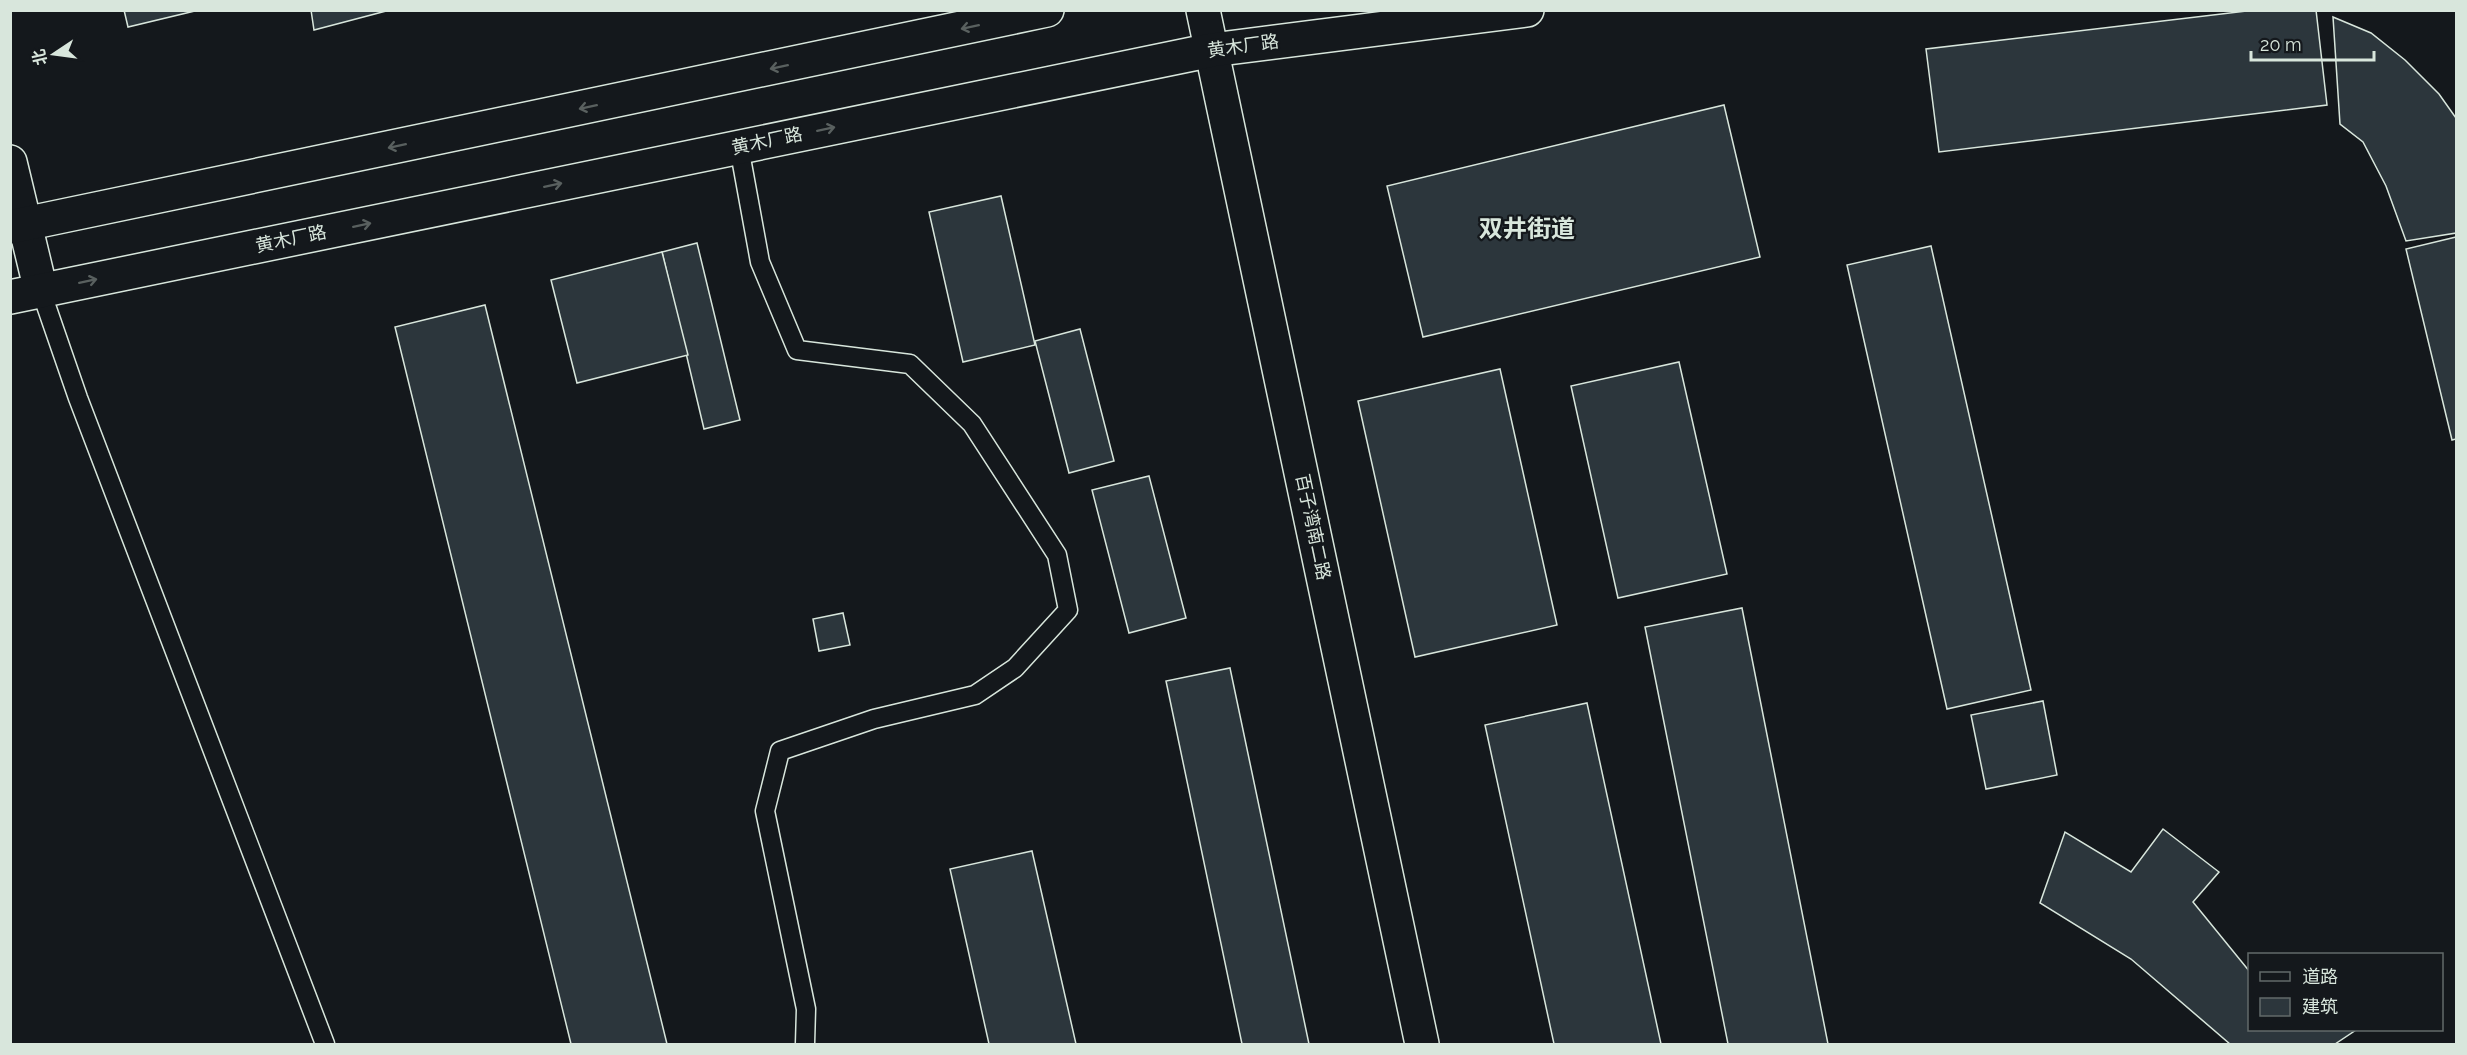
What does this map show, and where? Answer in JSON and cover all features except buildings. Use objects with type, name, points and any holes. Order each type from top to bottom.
[{"type":"main road","points":[[18,226],[1047,10]]},
{"type":"main road","name":"百子湾南二路","points":[[1203,10],[1422,1044]]},
{"type":"main road","name":"黄木厂路","points":[[26,294],[1212,50],[1527,10]]},
{"type":"main road","points":[[10,162],[26,294]]},
{"type":"lane","points":[[739,147],[760,262],[797,350],[910,364],[972,424],[1057,555],[1068,610],[1016,668],[975,695],[874,719],[780,751],[765,811],[806,1009],[806,1044]]},
{"type":"lane","points":[[26,294],[82,409],[325,1044]]},
{"type":"district","name":"双井街道","points":[[1527,229]]}]
